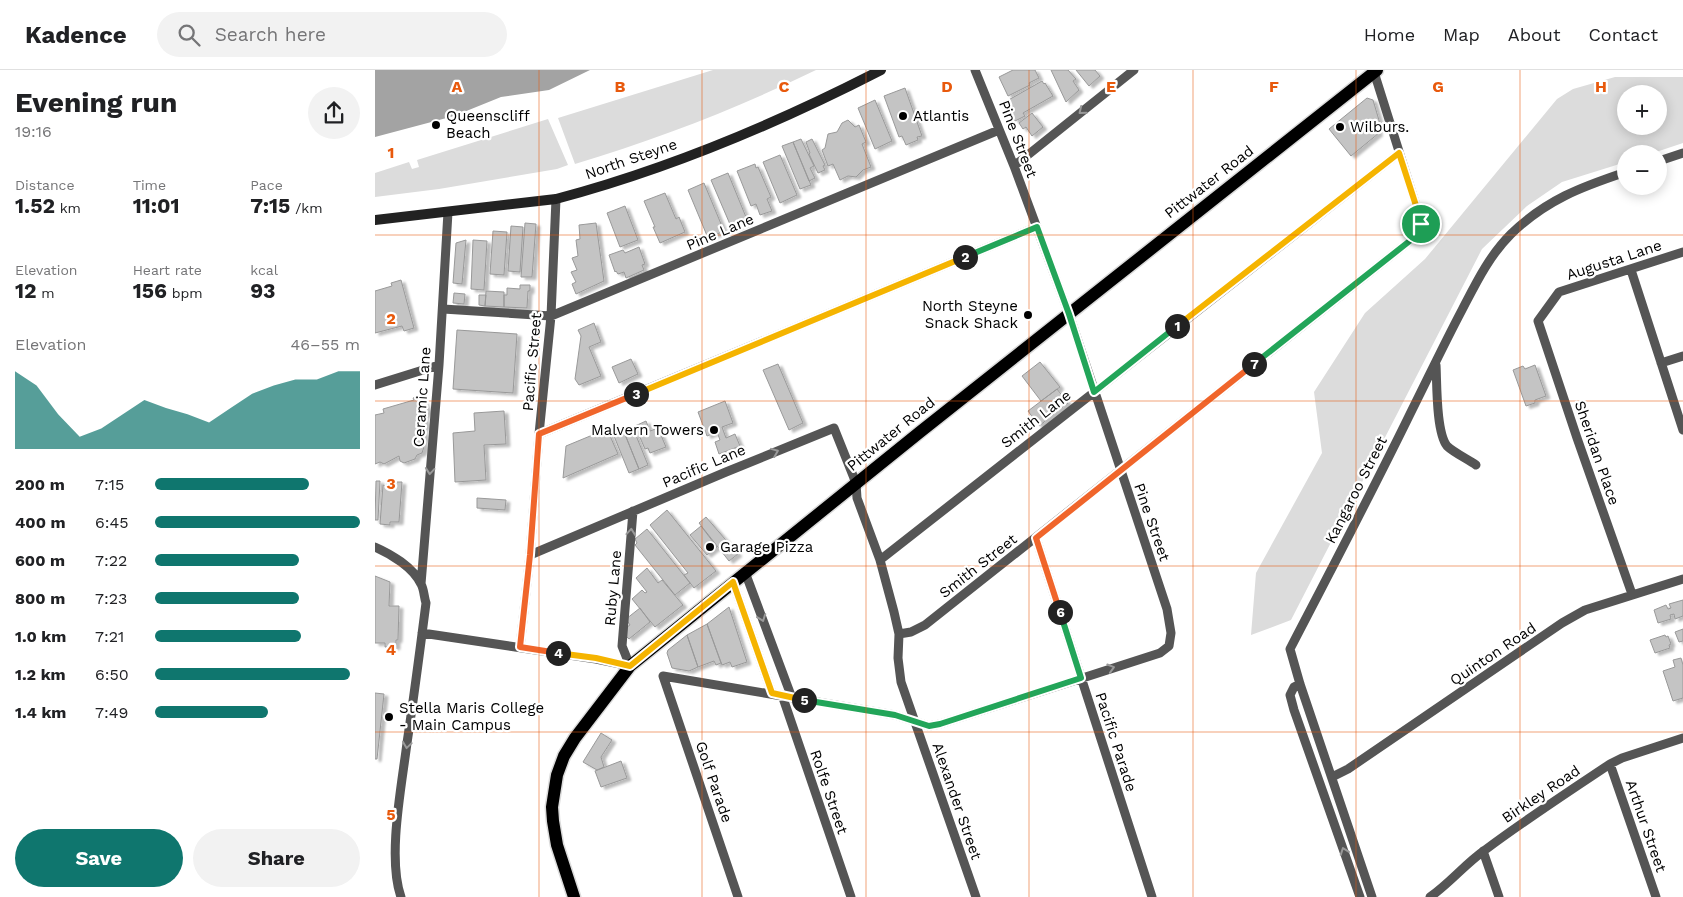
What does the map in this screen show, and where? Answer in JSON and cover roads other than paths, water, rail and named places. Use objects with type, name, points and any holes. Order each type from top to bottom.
[{"type":"main road","name":"North Steyne","points":[[375,220],[556,199],[655,168],[777,121],[881,70]]},
{"type":"main road","name":"Pittwater Road","points":[[574,897],[557,845],[553,821],[552,807],[557,775],[564,756],[575,738],[630,666],[745,572],[1376,71]]},
{"type":"street","name":"Pine Street","points":[[975,70],[1014,166],[1069,314],[1167,609],[1171,633],[1169,646],[1160,653],[1081,678]]},
{"type":"street","points":[[1014,166],[1134,70]]},
{"type":"street","points":[[1376,71],[1399,153]]},
{"type":"street","name":"Pine Lane","points":[[443,309],[551,316],[999,130]]},
{"type":"street","name":"Smith Street","points":[[899,634],[911,632],[925,626],[1421,232],[1420,218],[1399,153]]},
{"type":"street","name":"Smith Lane","points":[[880,560],[1399,153]]},
{"type":"street","points":[[1667,158],[1683,153]]},
{"type":"street","name":"Kangaroo Street","points":[[1371,897],[1291,649],[1476,282],[1492,256],[1527,219],[1559,197],[1617,175]]},
{"type":"street","name":"Pacific Street","points":[[520,647],[551,316],[556,199]]},
{"type":"street","name":"Ceramic Lane","points":[[401,897],[397,885],[395,846],[425,603],[421,584],[439,365],[448,212]]},
{"type":"street","points":[[539,434],[1037,227]]},
{"type":"street","name":"Augusta Lane","points":[[1538,321],[1559,292],[1683,252]]},
{"type":"street","points":[[1631,270],[1683,430]]},
{"type":"street","name":"Sheridan Place","points":[[1538,321],[1632,594]]},
{"type":"street","points":[[1661,363],[1683,356]]},
{"type":"street","points":[[1436,362],[1438,412],[1442,435],[1447,446],[1476,465]]},
{"type":"street","points":[[375,385],[439,365]]},
{"type":"street","name":"Pacific Lane","points":[[530,555],[834,428],[857,483]]},
{"type":"street","name":"Alexander Street","points":[[857,483],[857,498],[880,560],[899,634],[898,658],[901,682],[976,897]]},
{"type":"street","name":"Ruby Lane","points":[[630,666],[622,646],[633,511]]},
{"type":"street","name":"Pacific Parade","points":[[1036,538],[1152,897]]},
{"type":"street","points":[[375,547],[389,553],[410,570],[421,584]]},
{"type":"street","points":[[745,572],[792,698]]},
{"type":"street","name":"Quinton Road","points":[[1332,777],[1348,769],[1562,623],[1585,610],[1683,578]]},
{"type":"street","points":[[733,582],[772,693],[782,696],[895,715],[929,726],[1081,678]]},
{"type":"street","points":[[422,633],[596,658],[630,666]]},
{"type":"street","name":"Golf Parade","points":[[738,897],[663,676],[772,693]]},
{"type":"street","points":[[1301,684],[1294,687],[1290,695],[1294,710],[1360,897]]},
{"type":"street","name":"Rolfe Street","points":[[782,696],[851,897]]},
{"type":"street","name":"Birkley Road","points":[[1430,897],[1483,851],[1610,764],[1683,738]]},
{"type":"street","name":"Arthur Street","points":[[1610,764],[1656,897]]},
{"type":"street","points":[[1483,851],[1499,897]]},
{"type":"place","name":"Atlantis","points":[[903,116]]},
{"type":"place","name":"Queenscliff Beach","points":[[436,125]]},
{"type":"place","name":"Wilburs.","points":[[1340,127]]},
{"type":"place","name":"North Steyne Snack Shack","points":[[1028,315]]},
{"type":"place","name":"Malvern Towers","points":[[714,430]]},
{"type":"place","name":"Garage Pizza","points":[[710,547]]},
{"type":"place","name":"Stella Maris College - Main Campus","points":[[389,717]]}]
